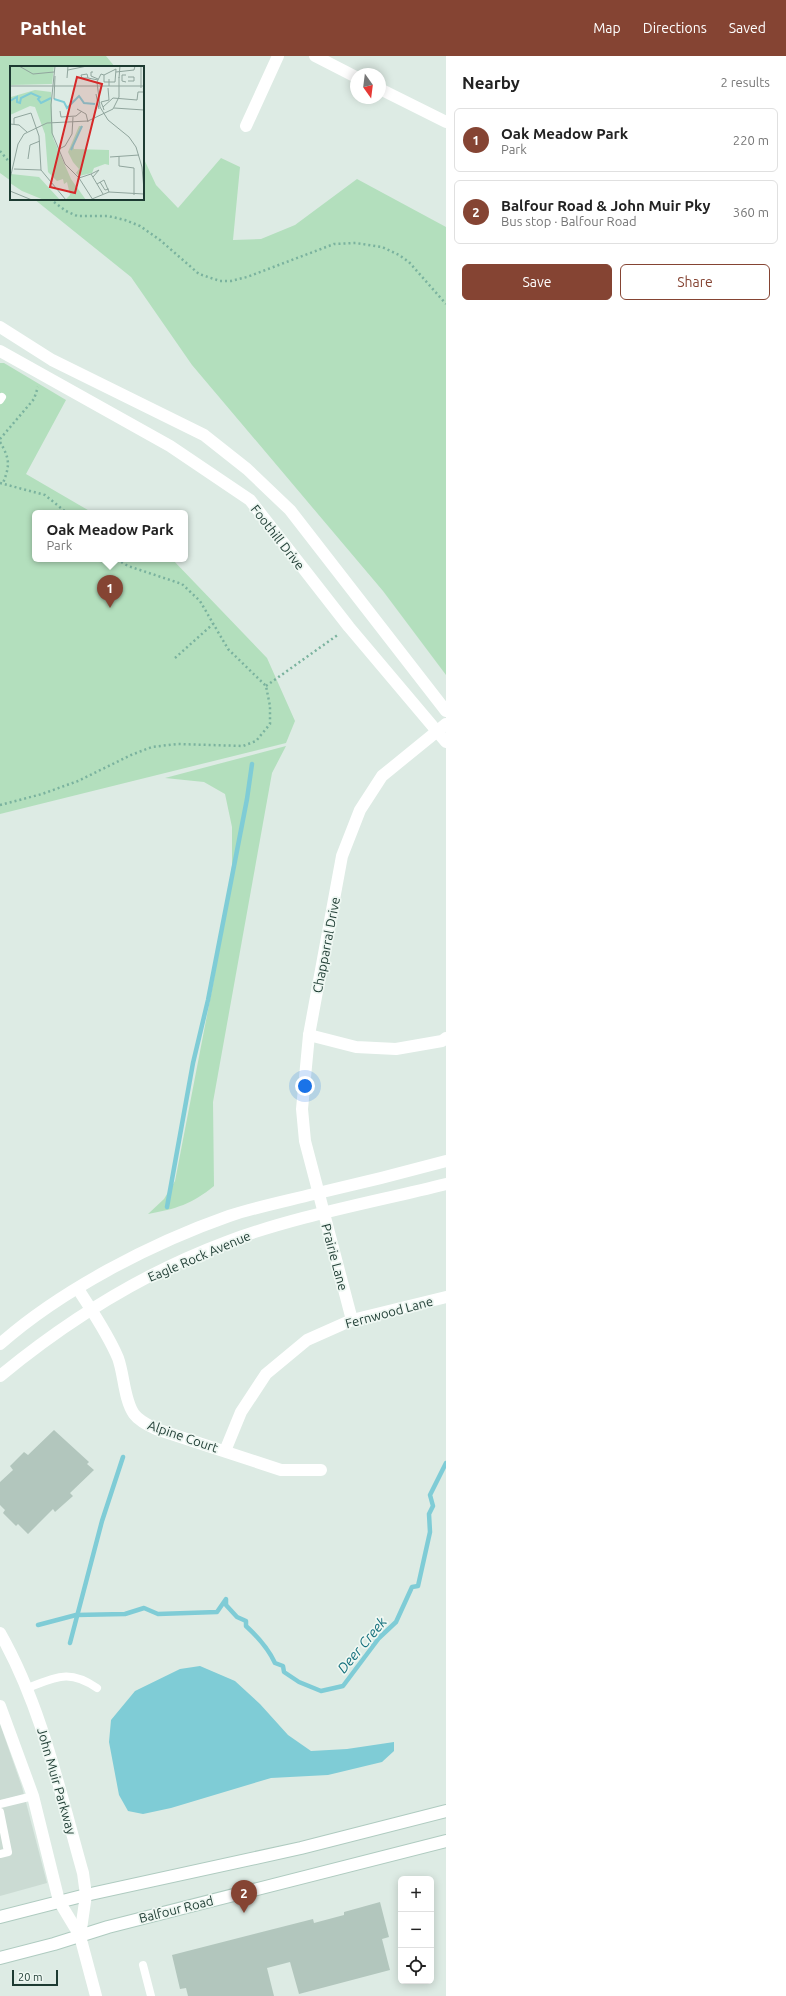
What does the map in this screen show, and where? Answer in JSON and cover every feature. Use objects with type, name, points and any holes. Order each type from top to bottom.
[{"type":"street","points":[[246,126],[278,56]]},
{"type":"street","points":[[315,56],[350,74]]},
{"type":"street","points":[[386,92],[446,122]]},
{"type":"street","name":"Foothill Drive","points":[[1,329],[52,360],[204,435],[247,469],[290,510],[446,712]]},
{"type":"street","name":"Foothill Drive","points":[[0,351],[170,446],[250,500],[349,627],[442,727],[446,742]]},
{"type":"street","name":"Chapparral Drive","points":[[318,1193],[305,1141],[302,1109],[309,1035],[342,856],[360,810],[382,776],[442,727]]},
{"type":"street","points":[[309,1035],[356,1047],[396,1049],[442,1041],[446,1038]]},
{"type":"street","name":"Eagle Rock Avenue","points":[[0,1344],[37,1316],[78,1289],[159,1245],[198,1228],[230,1216],[446,1161]]},
{"type":"street","name":"Eagle Rock Avenue","points":[[0,1376],[32,1350],[90,1309],[134,1284],[225,1242],[269,1228],[446,1184]]},
{"type":"street","name":"Prairie Lane","points":[[318,1193],[352,1320]]},
{"type":"street","name":"Alpine Court","points":[[78,1289],[118,1359],[130,1406],[134,1414],[142,1422],[156,1429],[281,1470],[321,1470]]},
{"type":"street","name":"Fernwood Lane","points":[[225,1451],[241,1412],[266,1374],[307,1340],[352,1320],[446,1297]]},
{"type":"street","name":"John Muir Parkway","points":[[0,1633],[15,1659],[27,1688],[57,1778],[83,1873],[86,1895],[80,1936]]},
{"type":"street","name":"John Muir Parkway","points":[[0,1706],[33,1796],[59,1902],[80,1936],[96,1996]]},
{"type":"street","points":[[0,1916],[86,1895],[301,1848],[446,1811]]},
{"type":"street","name":"Balfour Road","points":[[0,1958],[116,1925],[446,1841]]},
{"type":"lane","points":[[27,1688],[59,1677],[70,1676],[83,1678],[97,1688]]},
{"type":"lane","points":[[0,1804],[33,1796]]},
{"type":"lane","points":[[0,1812],[8,1852],[0,1854]]},
{"type":"lane","points":[[143,1965],[151,1996]]},
{"type":"path","points":[[0,151],[10,163]]},
{"type":"path","points":[[51,200],[66,211],[77,216],[108,216],[125,220],[140,226],[160,240],[200,274],[220,281],[231,281],[247,277],[334,244],[356,243],[382,248],[399,255],[409,262],[446,304]]},
{"type":"path","points":[[43,376],[34,399],[0,441],[7,453],[9,467],[1,483],[45,495],[62,510]]},
{"type":"path","points":[[0,806],[42,794],[78,781],[130,755],[152,747],[177,744],[243,746],[256,741],[270,724],[270,706],[266,686],[228,649],[200,601],[182,584],[128,566],[121,562]]},
{"type":"path","points":[[175,658],[213,624]]},
{"type":"path","points":[[266,686],[349,627]]},
{"type":"shaded area","points":[[0,1724],[22,1787],[47,1883],[0,1896]]},
{"type":"green space","points":[[0,56],[106,56],[114,66],[10,66],[10,180],[0,173]]},
{"type":"green space","points":[[221,158],[240,167],[233,240],[261,239],[295,225],[357,179],[446,227],[446,675],[383,591],[192,365],[131,277],[35,200],[144,200],[144,159],[156,185],[178,208]]},
{"type":"green space","points":[[0,363],[4,363],[66,400],[26,474],[88,510],[32,510],[32,562],[175,562],[267,658],[295,721],[286,743],[0,814]]},
{"type":"green space","points":[[286,746],[272,773],[213,1102],[214,1186],[183,1205],[148,1214],[164,1199],[175,1181],[214,979],[232,866],[232,827],[225,794],[204,782],[165,778]]},
{"type":"water","points":[[200,1666],[235,1681],[260,1704],[288,1735],[311,1751],[347,1749],[394,1742],[394,1751],[382,1762],[328,1775],[271,1778],[171,1808],[143,1814],[128,1811],[119,1795],[109,1742],[111,1720],[135,1691],[180,1669]]},
{"type":"building","points":[[54,1430],[89,1462],[87,1464],[94,1470],[70,1493],[73,1496],[55,1512],[53,1509],[28,1534],[18,1524],[16,1526],[3,1513],[5,1510],[0,1505],[0,1482],[13,1470],[10,1466],[24,1452],[28,1455]]},
{"type":"building","points":[[380,1902],[389,1937],[382,1939],[390,1970],[299,1994],[290,1962],[267,1968],[274,1996],[188,1996],[186,1988],[180,1989],[172,1955],[313,1919],[314,1923],[344,1915],[344,1912]]},
{"type":"waterway","points":[[167,1207],[193,1063],[208,1000],[247,799],[252,764]]},
{"type":"waterway","points":[[70,1643],[102,1521],[123,1457]]},
{"type":"waterway","name":"Deer Creek","points":[[38,1625],[76,1615],[125,1614],[144,1608],[158,1614],[217,1612],[226,1599],[226,1605],[237,1617],[246,1621],[246,1626],[255,1634],[269,1652],[275,1663],[283,1666],[284,1672],[299,1682],[321,1691],[343,1686],[379,1638],[396,1622],[412,1587],[418,1586],[430,1532],[429,1514],[433,1506],[430,1495],[446,1463]]},
{"type":"place","name":"Oak Meadow Park","points":[[110,608]]},
{"type":"place","name":"Balfour Road & John Muir Pky","points":[[244,1913]]}]
